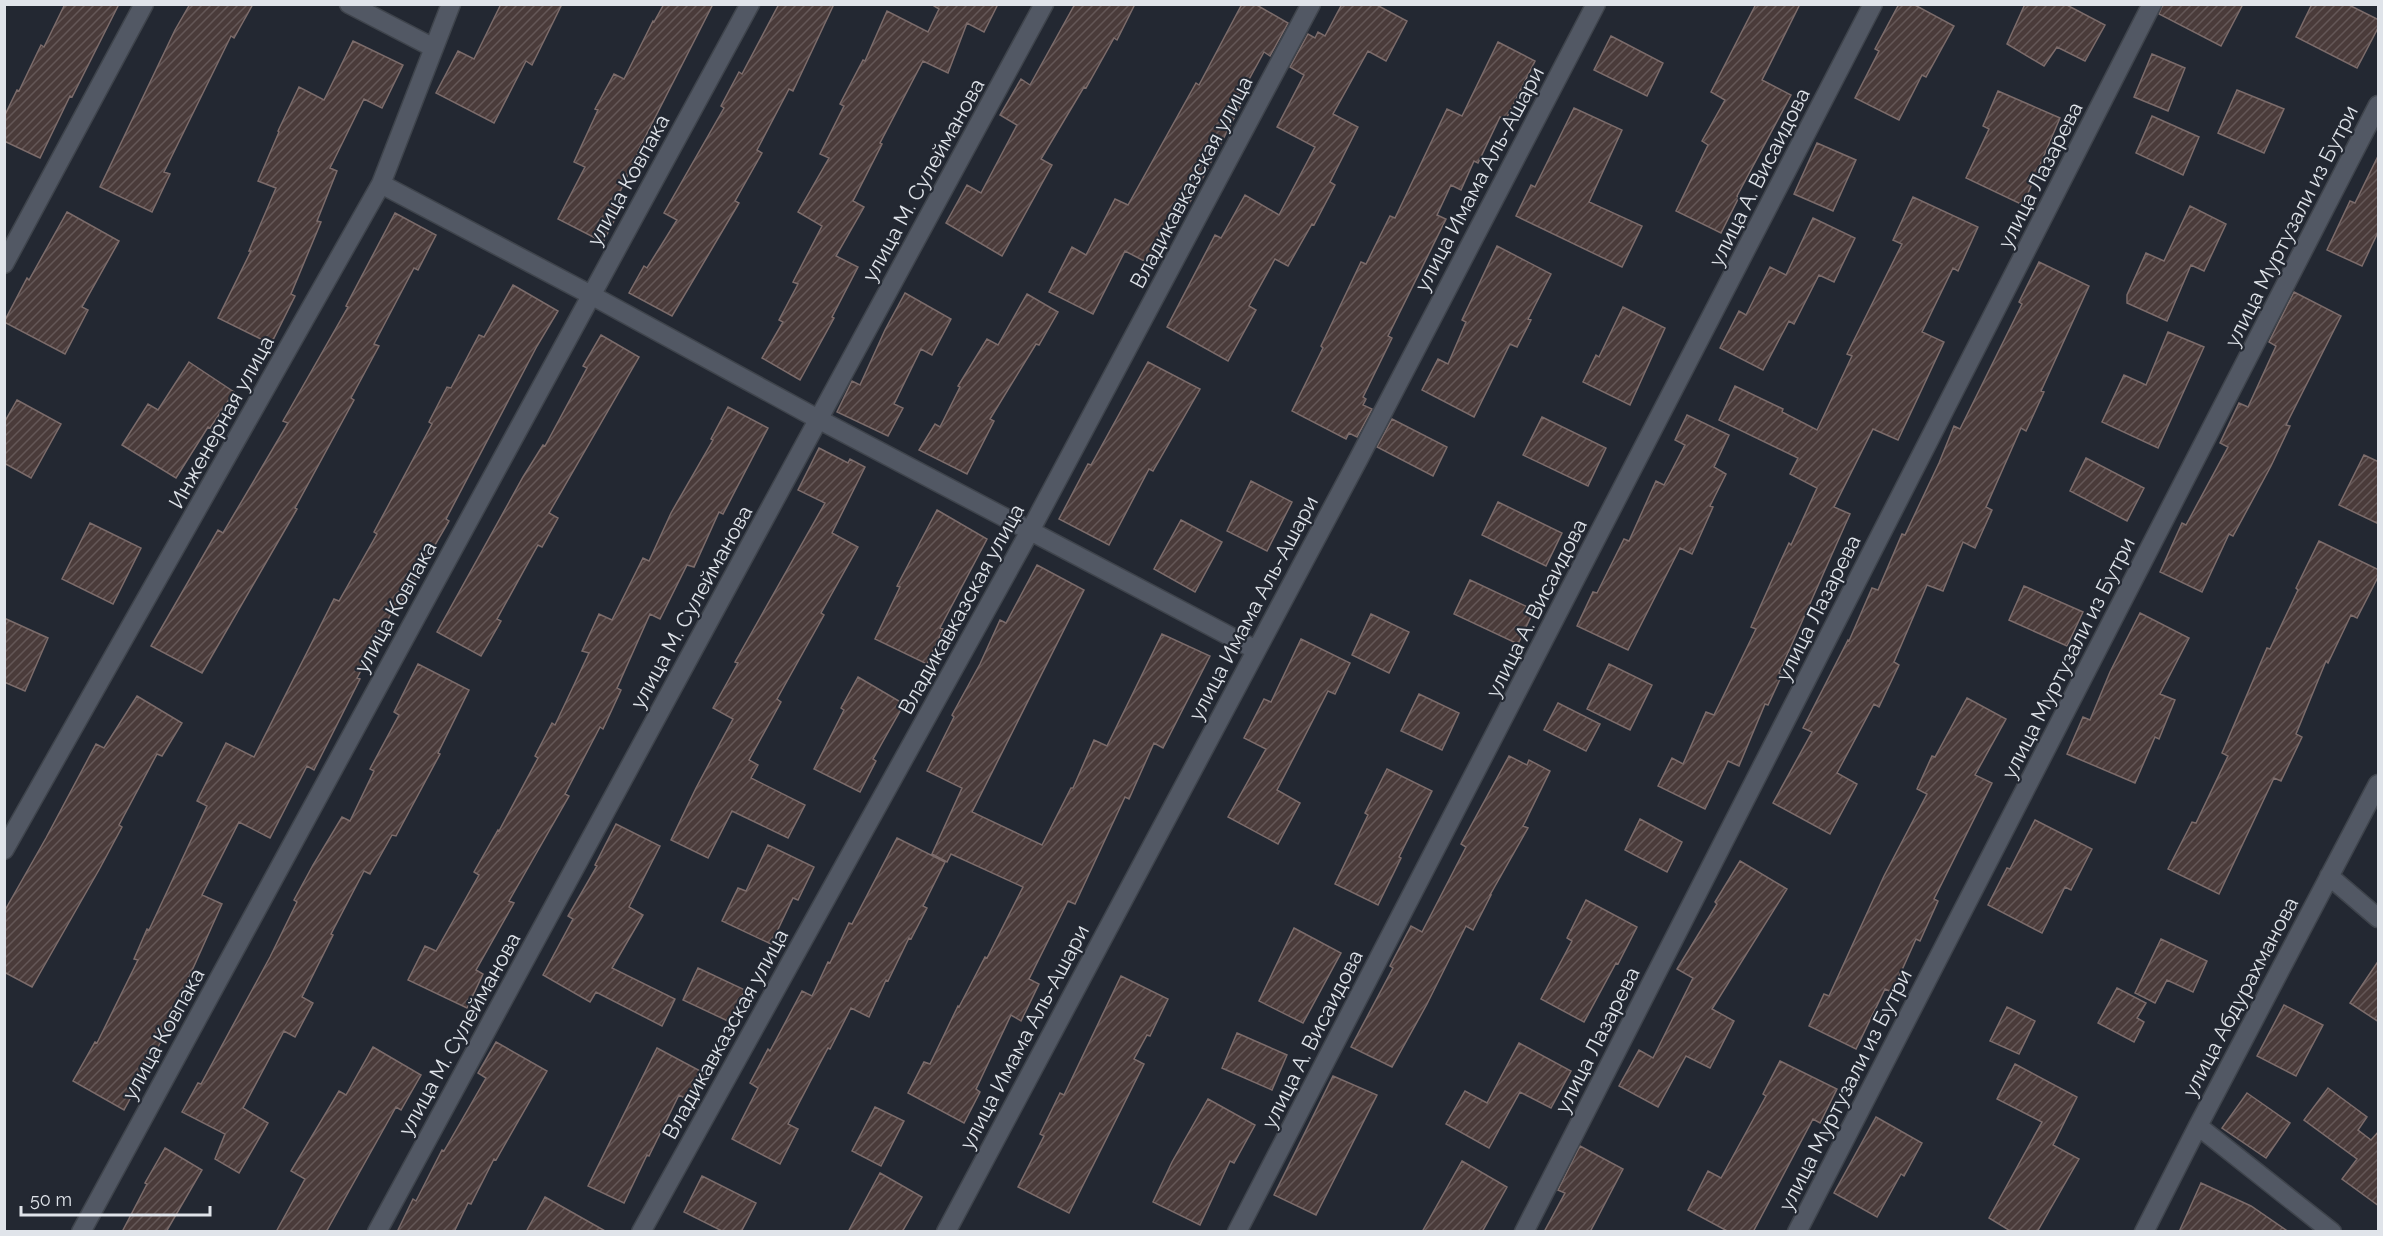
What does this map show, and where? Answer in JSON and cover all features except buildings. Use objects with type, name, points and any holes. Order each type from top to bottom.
[{"type":"street","points":[[4,264],[144,4]]},
{"type":"street","points":[[350,4],[434,48]]},
{"type":"street","name":"Инженерная улица","points":[[4,850],[381,184],[451,4]]},
{"type":"street","name":"улица Ковпака","points":[[81,1232],[750,4]]},
{"type":"street","name":"улица М. Сулейманова","points":[[377,1232],[1044,4]]},
{"type":"street","name":"Владикавказская улица","points":[[642,1232],[1030,531],[1311,4]]},
{"type":"street","name":"улица Имама Аль-Ашари","points":[[946,1232],[1596,4]]},
{"type":"street","name":"улица А. Висаидова","points":[[1237,1232],[1873,4]]},
{"type":"street","name":"улица Лазарева","points":[[1524,1232],[2152,4]]},
{"type":"street","name":"улица Муртузали из Бутри","points":[[1797,1232],[2379,105]]},
{"type":"street","points":[[381,184],[818,419],[1256,650]]},
{"type":"street","name":"улица Абдурахманова","points":[[2144,1232],[2379,784]]},
{"type":"street","points":[[2330,876],[2379,918]]},
{"type":"street","points":[[2198,1126],[2332,1232]]}]
